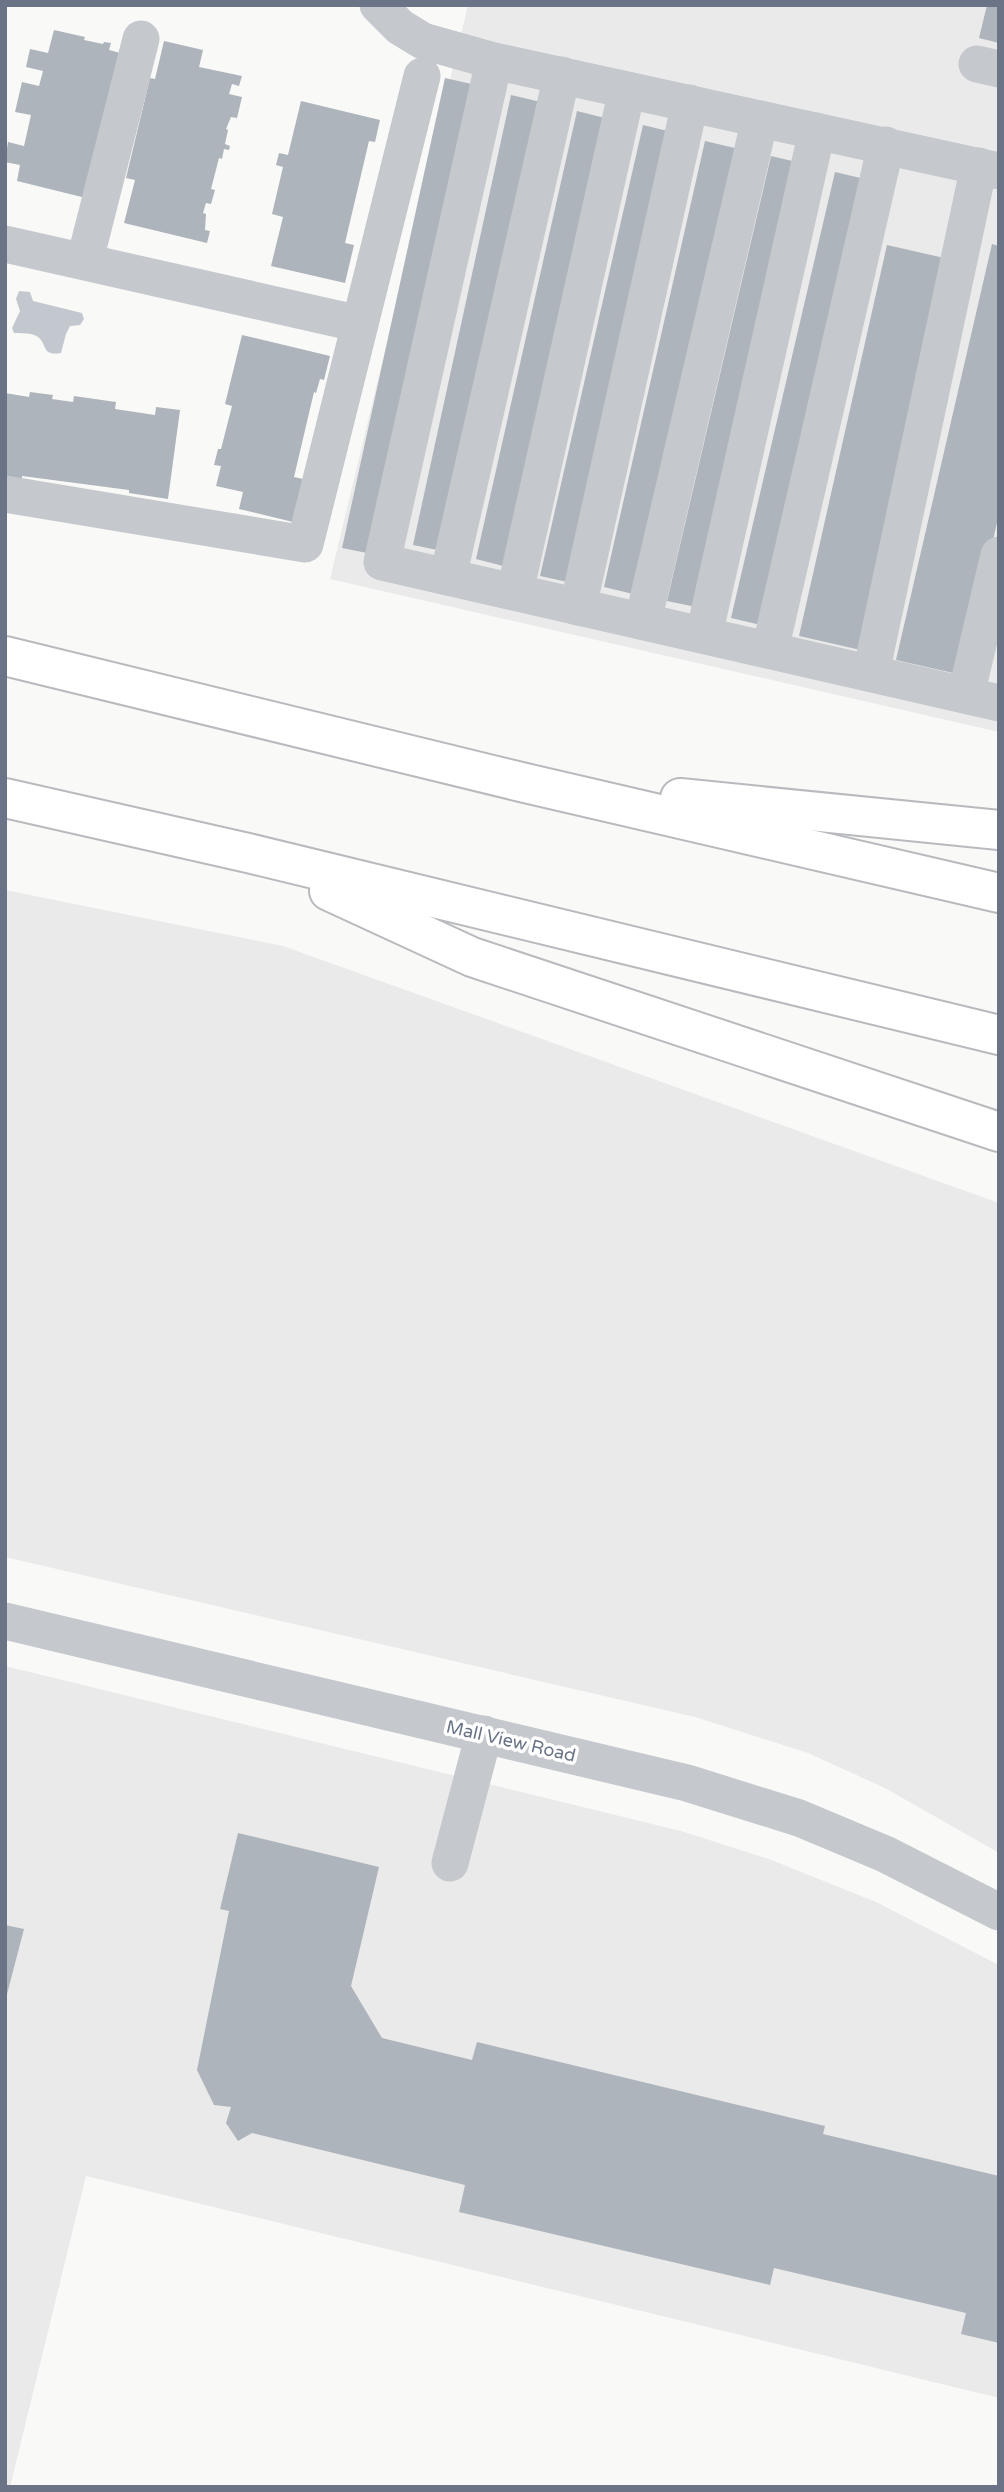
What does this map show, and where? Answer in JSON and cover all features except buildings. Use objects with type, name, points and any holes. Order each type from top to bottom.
[{"type":"highway","points":[[5,656],[521,782],[999,893]]},
{"type":"highway","points":[[521,782],[999,830]]},
{"type":"highway","points":[[5,798],[247,853],[999,1035]]},
{"type":"highway","points":[[247,853],[472,957],[999,1132]]},
{"type":"street","points":[[378,5],[400,27],[423,41],[494,61],[989,169],[871,673]]},
{"type":"street","points":[[85,260],[141,39]]},
{"type":"street","points":[[494,61],[382,562],[982,699],[999,555]]},
{"type":"street","points":[[448,577],[562,75]]},
{"type":"street","points":[[5,494],[305,544],[422,76]]},
{"type":"street","points":[[515,592],[627,90]]},
{"type":"street","points":[[578,607],[690,103]]},
{"type":"street","points":[[643,621],[760,118]]},
{"type":"street","points":[[704,635],[817,131]]},
{"type":"street","points":[[771,650],[886,145]]},
{"type":"street","points":[[5,243],[360,324]]},
{"type":"street","name":"Mall View Road","points":[[5,1621],[687,1783],[799,1818],[885,1854],[999,1912]]},
{"type":"street","points":[[450,1863],[484,1734]]},
{"type":"shaded area","points":[[468,5],[999,5],[999,732],[330,579]]},
{"type":"shaded area","points":[[19,291],[30,292],[33,301],[82,313],[84,319],[80,325],[70,326],[61,353],[50,353],[36,335],[14,333],[12,328],[20,311],[16,299]]},
{"type":"shaded area","points":[[5,890],[283,946],[999,1203],[999,1853],[885,1788],[808,1753],[695,1717],[5,1557]]},
{"type":"shaded area","points":[[5,1666],[681,1831],[769,1859],[876,1902],[999,1965],[999,2398],[86,2176],[10,2487],[5,2487]]}]
